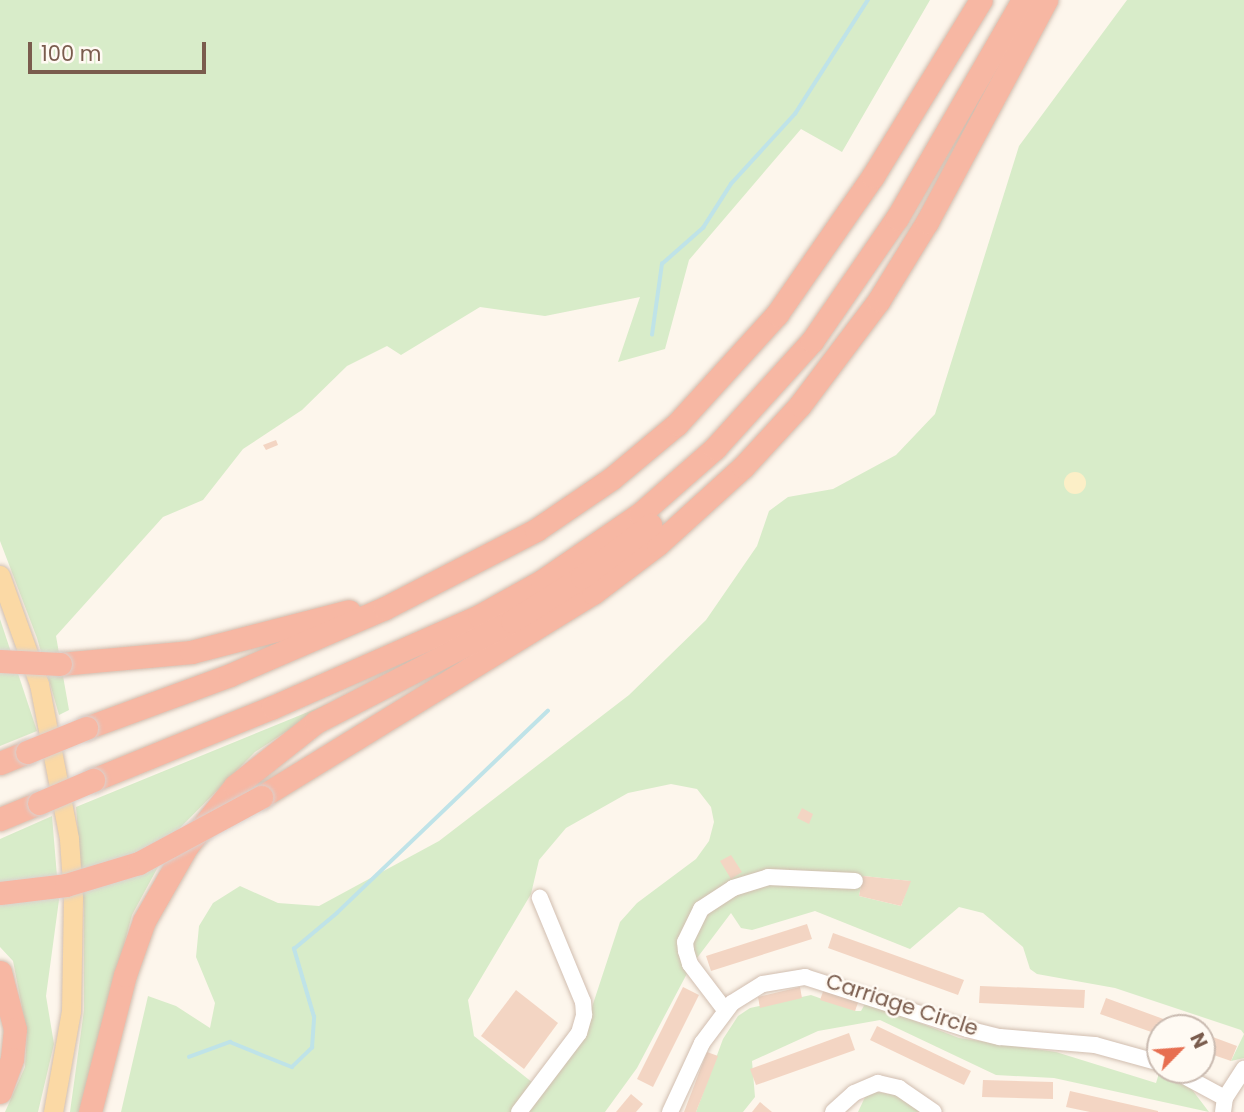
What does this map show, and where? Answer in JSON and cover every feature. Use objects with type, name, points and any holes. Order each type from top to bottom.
[{"type":"highway","points":[[0,763],[281,654],[442,581],[536,530],[611,479],[677,424],[736,363],[827,247],[981,0]]},
{"type":"highway","points":[[90,1112],[125,975],[144,921],[187,846],[228,795],[269,756],[316,722],[512,621],[617,551],[671,507],[741,439],[897,218],[1023,0]]},
{"type":"highway","points":[[0,893],[65,885],[127,867],[188,840],[593,593],[658,544],[743,467],[828,371],[885,290],[1046,0]]},
{"type":"highway","points":[[0,819],[399,653],[542,581],[640,514],[706,456],[812,341]]},
{"type":"highway","points":[[0,662],[60,664],[153,658],[226,646],[442,581]]},
{"type":"highway","points":[[0,972],[15,1029],[12,1059],[0,1093]]},
{"type":"main road","points":[[0,575],[41,694],[69,839],[73,898],[71,1011],[53,1112]]},
{"type":"street","points":[[725,1010],[690,964],[686,951],[685,942],[701,909],[733,888],[768,877],[855,881]]},
{"type":"street","points":[[519,1112],[579,1033],[584,1015],[583,1002],[540,898]]},
{"type":"street","name":"Carriage Circle","points":[[670,1112],[702,1043],[725,1010],[763,984],[817,977],[967,1029],[1000,1037],[1095,1045],[1146,1059]]},
{"type":"street","points":[[1193,1084],[1224,1105],[1244,1069]]},
{"type":"street","points":[[833,1112],[854,1093],[878,1083],[899,1087],[934,1112]]},
{"type":"green space","points":[[0,0],[930,0],[842,152],[801,129],[689,260],[665,349],[618,362],[640,297],[545,316],[480,307],[401,355],[387,346],[347,366],[302,410],[243,449],[203,500],[163,517],[56,636],[69,710],[59,715],[37,638],[0,541]]},
{"type":"green space","points":[[1127,0],[1244,0],[1244,1034],[1241,1030],[1216,1022],[1216,1014],[1193,1014],[1115,988],[1037,974],[1030,969],[1023,947],[983,913],[959,907],[910,949],[815,911],[752,930],[741,928],[731,913],[691,966],[637,1068],[605,1112],[121,1112],[148,996],[176,1006],[210,1028],[215,1003],[196,957],[199,926],[213,903],[240,886],[278,903],[319,906],[439,841],[629,695],[706,620],[757,546],[769,511],[788,497],[833,489],[896,455],[935,414],[1019,146]],"holes":[[[671,784],[697,789],[711,807],[714,822],[709,841],[696,859],[637,903],[620,922],[592,1007],[579,1033],[538,1087],[474,1036],[468,1000],[531,894],[539,860],[566,828],[628,793]],[[863,876],[910,881],[901,906],[859,896]]]},
{"type":"green space","points":[[0,619],[37,731],[0,746]]},
{"type":"green space","points":[[330,703],[255,752],[178,830],[132,915],[79,1112],[70,1112],[84,1010],[84,908],[76,807]]},
{"type":"green space","points":[[52,816],[59,900],[46,996],[54,1044],[38,1112],[5,1112],[25,1067],[27,1033],[13,961],[0,947],[0,839]]},
{"type":"green space","points":[[811,995],[856,1011],[861,1011],[866,1002],[959,1038],[1056,1052],[1146,1080],[1146,1084],[1188,1084],[1209,1112],[1054,1078],[996,1075],[880,1020],[818,1031],[752,1061],[755,1097],[743,1112],[696,1112],[723,1039],[738,1016],[750,1008]]},
{"type":"green space","points":[[1244,1034],[1244,1058],[1231,1061]]},
{"type":"green space","points":[[877,1092],[896,1095],[920,1112],[858,1112],[866,1095]]},
{"type":"sand","points":[[1075,472],[1083,475],[1086,483],[1083,491],[1075,494],[1067,491],[1064,483],[1067,475]]},
{"type":"building","points":[[276,440],[278,445],[266,450],[263,445]]},
{"type":"building","points":[[802,808],[813,814],[809,824],[797,818]]},
{"type":"building","points":[[731,855],[742,872],[731,879],[720,861]]},
{"type":"building","points":[[863,876],[911,881],[901,906],[859,896]]},
{"type":"building","points":[[807,924],[812,939],[711,971],[706,956]]},
{"type":"building","points":[[833,933],[964,980],[958,995],[828,948]]},
{"type":"building","points":[[980,986],[1085,990],[1084,1008],[979,1003]]},
{"type":"building","points":[[683,987],[699,995],[653,1087],[637,1079]]},
{"type":"building","points":[[800,987],[802,998],[760,1008],[758,997]]},
{"type":"building","points":[[824,989],[859,1000],[855,1011],[820,1000]]},
{"type":"building","points":[[516,990],[558,1023],[524,1069],[481,1036]]},
{"type":"building","points":[[1106,998],[1150,1014],[1146,1014],[1146,1030],[1100,1014]]},
{"type":"building","points":[[877,1026],[971,1071],[964,1085],[870,1040]]},
{"type":"building","points":[[849,1033],[855,1050],[756,1085],[750,1069]]},
{"type":"building","points":[[1216,1038],[1237,1046],[1231,1061],[1216,1056]]},
{"type":"building","points":[[707,1052],[718,1056],[696,1112],[684,1112]]},
{"type":"building","points":[[983,1080],[1053,1082],[1053,1099],[982,1097]]},
{"type":"building","points":[[1070,1091],[1158,1112],[1090,1112],[1066,1107]]},
{"type":"building","points":[[631,1094],[643,1104],[636,1112],[616,1112]]},
{"type":"building","points":[[760,1102],[772,1112],[752,1112]]},
{"type":"waterway","points":[[652,335],[662,264],[703,228],[731,184],[795,114],[868,0]]},
{"type":"waterway","points":[[189,1057],[230,1042],[292,1067],[312,1048],[314,1017],[294,949],[337,913],[548,711]]}]
